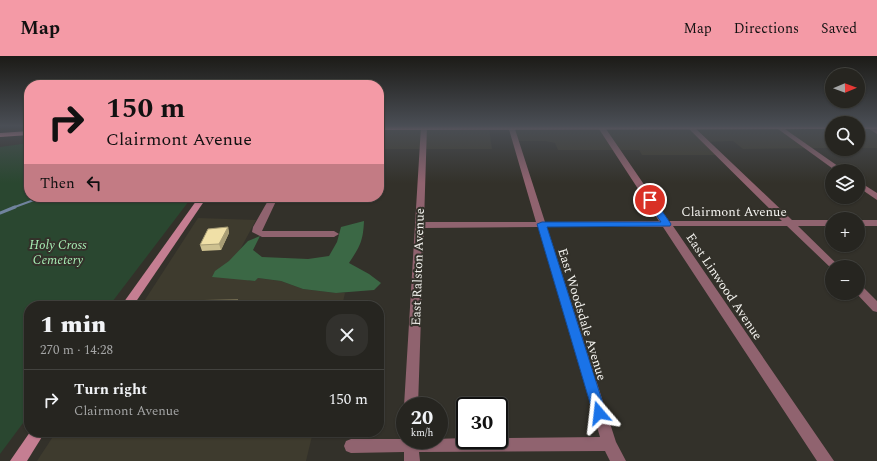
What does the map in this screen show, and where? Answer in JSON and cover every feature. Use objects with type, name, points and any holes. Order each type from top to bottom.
[{"type":"main road","points":[[130,301],[200,202]]},
{"type":"main road","points":[[18,461],[35,437]]},
{"type":"street","name":"East Ralston Avenue","points":[[411,397],[423,145]]},
{"type":"street","name":"East Woodsdale Avenue","points":[[517,145],[609,444],[618,461]]},
{"type":"street","name":"East Linwood Avenue","points":[[612,145],[826,461]]},
{"type":"street","points":[[708,145],[828,260]]},
{"type":"street","points":[[804,145],[831,164]]},
{"type":"street","points":[[865,188],[877,197]]},
{"type":"street","points":[[271,202],[258,227],[257,232],[262,234],[334,234]]},
{"type":"street","name":"Clairmont Avenue","points":[[420,225],[825,223]]},
{"type":"street","points":[[865,223],[877,223]]},
{"type":"street","points":[[865,296],[877,308]]},
{"type":"street","points":[[448,443],[609,444]]},
{"type":"street","points":[[351,446],[396,444]]},
{"type":"street","points":[[411,449],[412,461]]},
{"type":"shaded area","points":[[384,145],[491,145],[492,149],[384,149]]},
{"type":"shaded area","points":[[556,145],[708,145],[718,155],[642,155],[639,150],[558,150]]},
{"type":"shaded area","points":[[738,145],[825,145],[825,148],[743,149]]},
{"type":"shaded area","points":[[865,145],[877,145],[877,148],[865,148]]},
{"type":"shaded area","points":[[198,218],[256,220],[234,261],[249,281],[255,281],[258,278],[281,281],[303,289],[345,293],[343,301],[144,301]]},
{"type":"shaded area","points":[[53,437],[312,437],[306,461],[37,461]]},
{"type":"green space","name":"Holy Cross Cemetery","points":[[24,145],[24,202],[188,202],[113,301],[24,301],[24,422],[0,454],[0,147]]},
{"type":"green space","points":[[364,221],[363,234],[360,244],[349,263],[369,274],[381,283],[374,290],[336,293],[303,289],[281,281],[258,278],[255,281],[212,277],[215,271],[229,261],[248,241],[260,236],[253,250],[262,257],[308,259],[329,256],[337,242],[341,227]]},
{"type":"building","points":[[228,227],[219,244],[200,245],[208,229]]},
{"type":"building","points":[[238,300],[238,301],[169,301]]},
{"type":"waterway","points":[[12,208],[28,202]]},
{"type":"waterway","points":[[0,213],[15,207]]},
{"type":"route","points":[[599,413],[542,224],[667,224],[650,200]]}]
